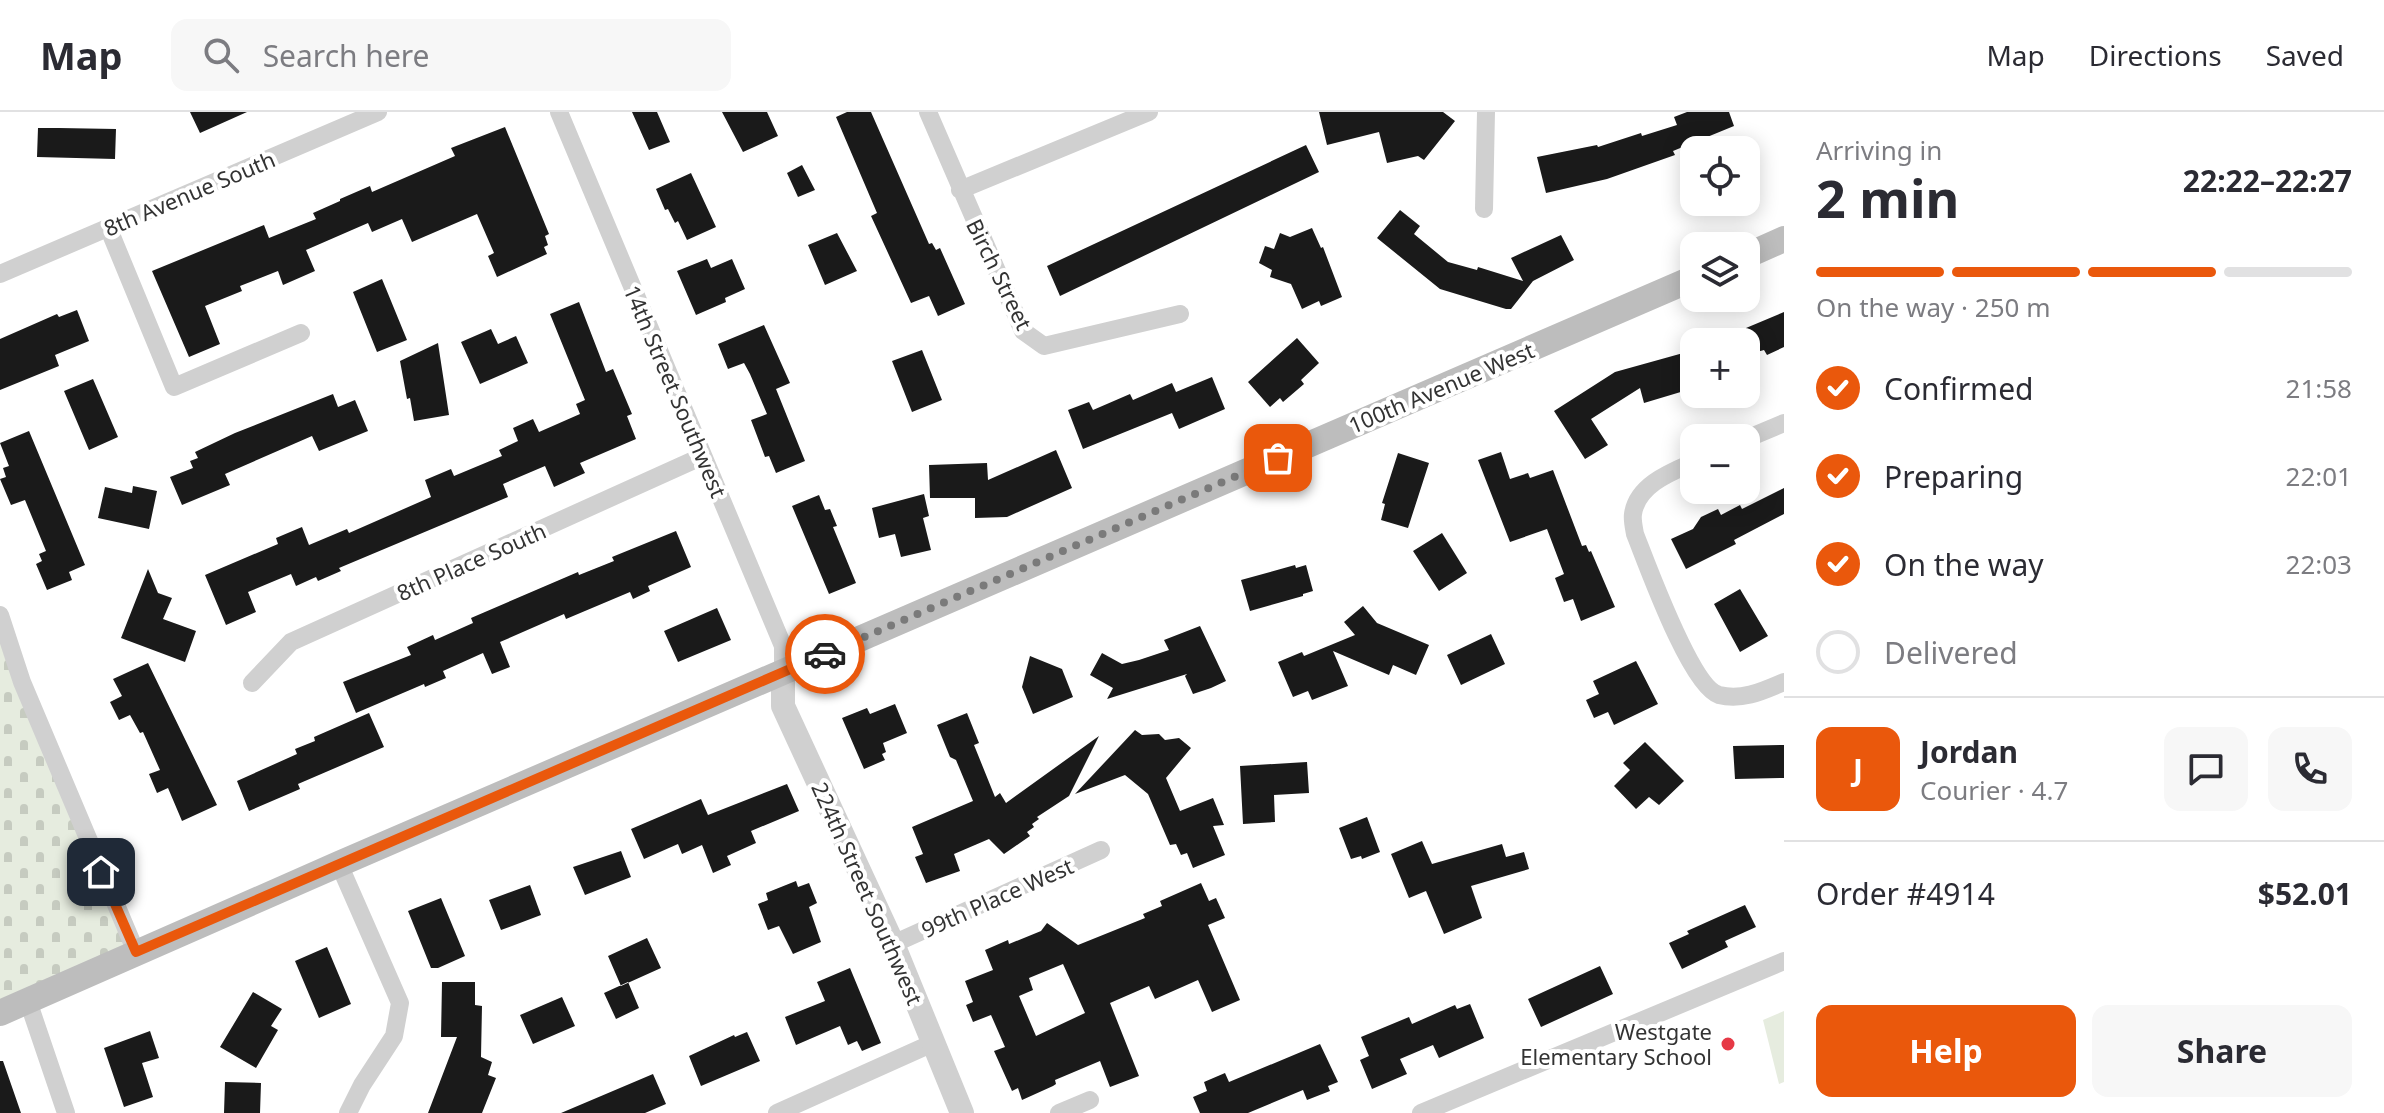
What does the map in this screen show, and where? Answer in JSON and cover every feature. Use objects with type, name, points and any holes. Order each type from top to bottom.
[{"type":"main road","points":[[1760,250],[1784,239]]},
{"type":"main road","name":"100th Avenue West","points":[[0,1013],[1680,284]]},
{"type":"street","name":"8th Avenue South","points":[[0,274],[378,112]]},
{"type":"street","name":"14th Street Southwest","points":[[559,112],[783,646],[783,672]]},
{"type":"street","name":"Birch Street","points":[[928,112],[1023,331],[1044,346],[1180,314]]},
{"type":"street","points":[[960,190],[1149,112]]},
{"type":"street","points":[[1484,209],[1486,112]]},
{"type":"street","points":[[108,227],[174,387],[301,333]]},
{"type":"street","points":[[1760,433],[1784,423]]},
{"type":"street","name":"8th Place South","points":[[252,683],[291,642],[703,456]]},
{"type":"street","points":[[1680,469],[1658,479],[1643,494],[1633,514],[1635,534],[1685,653],[1697,676],[1716,695],[1738,698],[1784,682]]},
{"type":"street","points":[[0,615],[22,682],[136,952]]},
{"type":"street","name":"224th Street Southwest","points":[[783,672],[783,706],[893,944],[962,1113]]},
{"type":"street","name":"99th Place West","points":[[893,944],[1101,850]]},
{"type":"street","points":[[339,864],[400,1003],[394,1036],[348,1113]]},
{"type":"street","points":[[1421,1113],[1784,961]]},
{"type":"street","points":[[28,1001],[66,1113]]},
{"type":"street","points":[[777,1113],[933,1043]]},
{"type":"street","points":[[1059,1113],[1090,1100]]},
{"type":"green space","points":[[0,615],[136,952],[0,1012]]},
{"type":"green space","points":[[1784,1011],[1784,1082],[1779,1084],[1763,1020]]},
{"type":"building","points":[[190,112],[247,112],[200,133]]},
{"type":"building","points":[[632,112],[657,112],[670,142],[649,150]]},
{"type":"building","points":[[722,112],[767,112],[778,136],[743,152]]},
{"type":"building","points":[[847,112],[871,112],[929,244],[932,243],[936,250],[940,248],[965,304],[938,316],[929,296],[911,303],[871,216],[877,213],[836,117]]},
{"type":"building","points":[[1319,112],[1443,112],[1455,121],[1424,160],[1418,156],[1387,163],[1379,132],[1327,145]]},
{"type":"building","points":[[1687,112],[1729,112],[1734,126],[1710,136],[1680,136],[1680,148],[1673,151],[1675,155],[1607,179],[1546,193],[1537,157],[1598,147],[1641,133],[1642,136],[1677,125],[1674,117]]},
{"type":"building","points":[[505,127],[549,234],[545,236],[547,254],[497,277],[488,256],[494,253],[477,214],[412,242],[402,219],[372,232],[368,223],[306,250],[315,271],[283,285],[278,271],[240,286],[242,291],[205,306],[220,344],[189,357],[152,271],[264,225],[269,238],[316,219],[313,213],[340,199],[370,186],[372,192],[455,156],[451,148]]},
{"type":"building","points":[[38,128],[116,129],[115,159],[37,157]]},
{"type":"building","points":[[1306,145],[1319,172],[1060,296],[1047,266]]},
{"type":"building","points":[[802,165],[815,190],[798,197],[787,173]]},
{"type":"building","points":[[691,173],[716,227],[687,240],[678,221],[675,223],[668,209],[665,210],[656,189]]},
{"type":"building","points":[[1400,210],[1420,226],[1414,234],[1448,262],[1477,270],[1478,267],[1523,281],[1511,258],[1561,235],[1574,260],[1533,281],[1511,309],[1506,309],[1440,289],[1377,238]]},
{"type":"building","points":[[1312,228],[1323,247],[1342,297],[1321,306],[1319,301],[1302,309],[1291,284],[1270,277],[1272,270],[1259,263],[1265,246],[1274,249],[1280,233],[1290,237]]},
{"type":"building","points":[[837,233],[857,271],[825,285],[808,245]]},
{"type":"building","points":[[707,259],[711,268],[732,259],[745,289],[725,298],[726,302],[696,315],[677,271]]},
{"type":"building","points":[[382,279],[407,340],[377,352],[353,292]]},
{"type":"building","points":[[579,302],[606,372],[613,369],[632,414],[627,416],[636,439],[580,463],[585,473],[554,487],[545,466],[503,484],[508,497],[339,568],[341,571],[318,581],[316,577],[296,586],[291,574],[248,592],[256,612],[226,625],[205,575],[278,544],[276,538],[302,527],[309,545],[347,529],[349,533],[431,497],[425,480],[451,469],[454,476],[502,456],[499,450],[518,441],[513,428],[533,419],[539,432],[580,414],[576,404],[585,400],[550,314]]},
{"type":"building","points":[[77,310],[89,341],[55,355],[59,366],[0,390],[0,339],[57,314],[59,317]]},
{"type":"building","points":[[1784,312],[1784,347],[1767,355],[1764,350],[1760,351],[1760,328],[1746,328]]},
{"type":"building","points":[[764,325],[790,383],[776,389],[805,461],[776,473],[769,456],[765,457],[751,420],[767,414],[750,374],[744,363],[728,369],[718,344]]},
{"type":"building","points":[[491,329],[498,344],[516,336],[528,363],[480,384],[461,342]]},
{"type":"building","points":[[1297,338],[1319,363],[1301,380],[1304,384],[1283,402],[1280,398],[1270,407],[1248,382]]},
{"type":"building","points":[[438,343],[449,415],[414,421],[400,361]]},
{"type":"building","points":[[922,350],[942,400],[912,412],[892,361]]},
{"type":"building","points":[[1680,354],[1680,392],[1644,403],[1640,388],[1591,419],[1608,445],[1585,459],[1554,411],[1615,372]]},
{"type":"building","points":[[1212,377],[1225,409],[1179,429],[1172,413],[1083,449],[1068,410],[1089,402],[1093,410],[1130,394],[1133,400],[1172,383],[1176,392]]},
{"type":"building","points":[[93,379],[118,437],[89,450],[64,391]]},
{"type":"building","points":[[333,394],[338,407],[355,400],[368,431],[319,451],[312,436],[225,474],[230,485],[182,505],[170,477],[193,468],[190,461],[198,458],[195,452]]},
{"type":"building","points":[[29,431],[85,565],[69,572],[72,580],[47,590],[36,564],[42,561],[39,554],[46,551],[25,500],[11,505],[0,479],[6,477],[3,468],[9,466],[0,443]]},
{"type":"building","points":[[1056,450],[1072,488],[1007,517],[975,518],[975,498],[930,498],[929,465],[987,463],[988,480]]},
{"type":"building","points":[[1501,452],[1510,479],[1528,473],[1530,478],[1553,470],[1582,546],[1586,545],[1591,551],[1615,607],[1581,621],[1573,599],[1564,602],[1555,578],[1564,574],[1547,529],[1510,542],[1478,460]]},
{"type":"building","points":[[1398,453],[1429,463],[1408,528],[1381,520],[1385,504],[1382,503]]},
{"type":"building","points":[[133,486],[157,491],[149,529],[98,518],[105,487],[132,493]]},
{"type":"building","points":[[1784,488],[1784,514],[1734,540],[1736,544],[1686,569],[1671,539],[1693,529],[1701,517],[1718,509],[1721,515],[1740,505],[1742,509],[1760,504],[1760,500]]},
{"type":"building","points":[[924,494],[929,516],[923,518],[931,550],[901,557],[895,534],[879,538],[872,508]]},
{"type":"building","points":[[819,495],[825,510],[830,509],[837,526],[833,527],[856,583],[829,594],[792,506]]},
{"type":"building","points":[[676,531],[691,567],[648,586],[650,591],[633,599],[630,592],[566,619],[564,614],[500,642],[510,667],[492,674],[483,653],[443,671],[446,678],[356,713],[343,682],[411,655],[407,647],[433,635],[435,640],[473,623],[471,618],[578,572],[579,575],[614,561],[612,557]]},
{"type":"building","points":[[1442,533],[1467,573],[1439,591],[1413,551]]},
{"type":"building","points":[[1295,565],[1296,568],[1306,565],[1313,591],[1250,611],[1241,580]]},
{"type":"building","points":[[148,569],[158,593],[172,598],[163,619],[196,631],[185,662],[121,638]]},
{"type":"building","points":[[1740,589],[1768,636],[1740,652],[1714,604]]},
{"type":"building","points":[[1363,606],[1377,623],[1429,645],[1416,675],[1393,665],[1389,675],[1333,651],[1348,686],[1312,700],[1308,691],[1293,697],[1278,662],[1302,652],[1304,656],[1355,635],[1344,622]]},
{"type":"building","points":[[717,608],[731,640],[678,662],[664,631]]},
{"type":"building","points":[[1200,626],[1226,681],[1211,688],[1193,694],[1185,676],[1187,674],[1107,699],[1113,688],[1090,675],[1102,653],[1122,664],[1139,660],[1169,650],[1164,640]]},
{"type":"building","points":[[1491,634],[1505,664],[1461,685],[1447,655]]},
{"type":"building","points":[[1030,656],[1062,669],[1073,697],[1033,714],[1022,687]]},
{"type":"building","points":[[1636,661],[1658,704],[1614,725],[1608,712],[1594,718],[1586,700],[1599,694],[1593,681]]},
{"type":"building","points":[[148,663],[217,805],[182,821],[168,788],[157,793],[149,774],[160,770],[143,732],[140,733],[130,715],[119,720],[110,702],[122,696],[113,679]]},
{"type":"building","points":[[895,704],[907,733],[883,743],[885,760],[864,769],[842,718],[867,708],[870,714]]},
{"type":"building","points":[[369,713],[384,747],[298,784],[300,789],[249,811],[237,781],[297,754],[295,749],[315,741],[314,737]]},
{"type":"building","points":[[967,713],[979,743],[974,745],[995,797],[1000,793],[1006,803],[1099,736],[1069,796],[1037,817],[1039,819],[1032,824],[1034,827],[1027,832],[1030,836],[1004,854],[989,839],[954,854],[960,871],[926,883],[915,857],[923,854],[912,827],[973,801],[937,725]]},
{"type":"building","points":[[1135,730],[1142,735],[1159,734],[1165,740],[1179,738],[1191,748],[1166,778],[1180,811],[1213,798],[1224,825],[1213,826],[1225,855],[1193,868],[1187,853],[1181,855],[1176,844],[1170,845],[1148,794],[1125,775],[1075,794]]},
{"type":"building","points":[[1645,742],[1684,781],[1659,805],[1649,797],[1636,809],[1614,786],[1630,770],[1623,763]]},
{"type":"building","points":[[1784,745],[1784,778],[1735,779],[1733,746]]},
{"type":"building","points":[[1307,762],[1309,793],[1274,795],[1275,822],[1243,824],[1240,766]]},
{"type":"building","points":[[787,784],[799,811],[751,831],[756,843],[727,856],[731,865],[713,873],[702,845],[682,854],[678,844],[644,859],[631,829],[701,799],[708,815]]},
{"type":"building","points":[[1367,817],[1380,852],[1362,859],[1361,856],[1351,859],[1339,828]]},
{"type":"building","points":[[1422,841],[1432,864],[1502,844],[1506,857],[1524,852],[1529,869],[1471,886],[1482,918],[1444,934],[1426,891],[1409,898],[1391,854]]},
{"type":"building","points":[[621,851],[631,877],[585,895],[573,867]]},
{"type":"building","points":[[796,881],[798,887],[809,883],[817,903],[809,907],[821,942],[793,954],[779,926],[768,930],[758,904],[768,900],[766,893]]},
{"type":"building","points":[[1201,883],[1209,901],[1216,898],[1225,918],[1208,925],[1240,1000],[1212,1012],[1198,980],[1155,999],[1149,986],[1110,1003],[1139,1076],[1110,1087],[1100,1061],[1055,1080],[1053,1086],[1022,1100],[1018,1088],[1012,1091],[994,1051],[1005,1047],[991,1015],[973,1022],[966,1005],[973,1002],[965,981],[993,970],[985,950],[1041,931],[1047,923],[1078,945],[1145,918],[1143,914],[1162,906],[1160,901]],"holes":[[[1063,964],[1085,1013],[1036,1036],[1019,996],[1033,990],[1029,978]]]},
{"type":"building","points":[[530,885],[541,915],[501,930],[489,900]]},
{"type":"building","points":[[441,898],[465,956],[431,968],[408,911]]},
{"type":"building","points":[[1745,905],[1756,927],[1725,941],[1728,947],[1682,969],[1669,943],[1689,934],[1687,931]]},
{"type":"building","points":[[647,938],[661,968],[621,986],[608,956]]},
{"type":"building","points":[[327,947],[351,1004],[319,1018],[295,961]]},
{"type":"building","points":[[1600,966],[1613,994],[1541,1027],[1528,999]]},
{"type":"building","points":[[850,968],[881,1043],[862,1051],[857,1041],[848,1045],[840,1026],[796,1045],[785,1017],[825,1001],[817,982]]},
{"type":"building","points":[[442,982],[475,982],[475,1005],[482,1006],[481,1057],[492,1062],[488,1075],[496,1078],[482,1113],[428,1113],[457,1037],[441,1037]]},
{"type":"building","points":[[628,982],[639,1008],[616,1019],[604,993]]},
{"type":"building","points":[[253,992],[282,1009],[271,1026],[278,1030],[256,1068],[220,1047]]},
{"type":"building","points":[[562,997],[575,1026],[533,1044],[520,1015]]},
{"type":"building","points":[[1470,1004],[1484,1038],[1439,1058],[1433,1045],[1400,1059],[1407,1074],[1372,1089],[1360,1060],[1369,1056],[1361,1037],[1409,1017],[1412,1024],[1455,1005],[1457,1009]]},
{"type":"building","points":[[150,1031],[159,1058],[142,1063],[153,1097],[124,1107],[104,1048]]},
{"type":"building","points":[[747,1032],[760,1061],[701,1086],[689,1056]]},
{"type":"building","points":[[1320,1044],[1338,1082],[1328,1086],[1330,1091],[1307,1100],[1303,1090],[1248,1113],[1200,1113],[1193,1097],[1207,1091],[1204,1082],[1225,1073],[1229,1082]]},
{"type":"building","points":[[0,1061],[3,1061],[21,1113],[0,1113]]},
{"type":"building","points":[[653,1074],[666,1104],[645,1113],[561,1113]]},
{"type":"building","points":[[225,1082],[261,1083],[260,1113],[224,1113]]},
{"type":"way so far","points":[[825,654],[1278,458]]},
{"type":"place","name":"Westgate Elementary School","points":[[1728,1044]]},
{"type":"route","points":[[101,872],[136,952],[825,654]]}]
